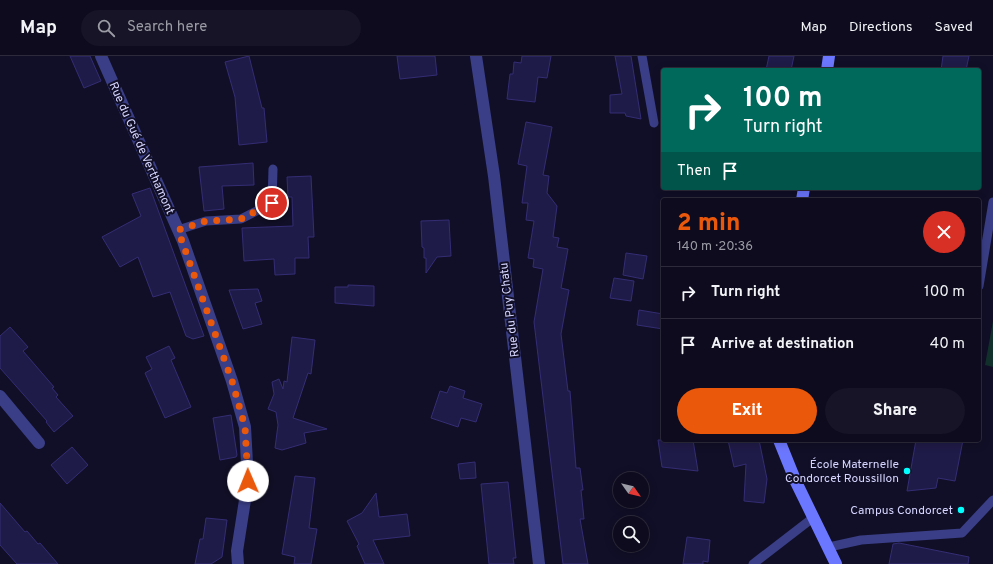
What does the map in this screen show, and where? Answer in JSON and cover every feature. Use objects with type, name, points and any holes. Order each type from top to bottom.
[{"type":"street","name":"Rue du Gué de Verthamont","points":[[101,56],[178,230],[232,381],[245,427],[248,481],[237,551],[238,564]]},
{"type":"street","name":"Rue du Puy Chatu","points":[[476,56],[494,176],[539,564]]},
{"type":"street","points":[[826,68],[829,56]]},
{"type":"street","points":[[0,396],[39,443]]},
{"type":"street","points":[[780,442],[796,482],[836,564]]},
{"type":"lane","points":[[642,56],[654,123]]},
{"type":"lane","points":[[178,230],[206,221],[241,219],[272,203],[272,169]]},
{"type":"lane","points":[[981,274],[993,202]]},
{"type":"lane","points":[[829,547],[861,540],[962,533],[993,500]]},
{"type":"lane","points":[[753,564],[814,517]]},
{"type":"green space","points":[[993,321],[993,367],[985,365]]},
{"type":"building","points":[[70,56],[90,56],[101,81],[84,88]]},
{"type":"building","points":[[249,56],[262,108],[264,108],[267,142],[239,145],[235,97],[225,62]]},
{"type":"building","points":[[397,56],[435,56],[437,75],[400,79]]},
{"type":"building","points":[[522,56],[551,56],[547,78],[538,77],[535,102],[507,99],[510,74],[513,74],[514,62],[521,63]]},
{"type":"building","points":[[615,56],[631,56],[641,119],[626,116],[625,113],[610,113],[610,95],[622,94]]},
{"type":"building","points":[[769,56],[794,56],[791,68],[766,68]]},
{"type":"building","points":[[943,56],[969,56],[966,68],[941,68]]},
{"type":"building","points":[[526,122],[552,127],[543,175],[549,176],[547,193],[557,206],[553,237],[559,238],[557,247],[568,249],[561,288],[569,290],[561,334],[568,391],[570,391],[576,468],[580,468],[583,490],[581,490],[584,519],[580,519],[588,564],[563,564],[534,322],[543,269],[533,267],[534,259],[528,258],[534,221],[526,220],[528,203],[522,203],[527,166],[518,164]]},
{"type":"building","points":[[253,163],[254,185],[222,186],[224,209],[204,211],[199,167]]},
{"type":"building","points":[[311,176],[314,237],[308,237],[309,258],[295,258],[295,274],[275,275],[274,259],[244,261],[242,228],[293,226],[292,197],[288,197],[287,177]]},
{"type":"building","points":[[150,188],[204,336],[193,339],[186,336],[170,292],[153,297],[138,257],[120,267],[102,237],[141,216],[132,194]]},
{"type":"building","points":[[449,220],[451,256],[437,257],[426,273],[426,258],[424,258],[424,248],[422,247],[421,221]]},
{"type":"building","points":[[626,253],[647,256],[643,279],[623,275]]},
{"type":"building","points":[[614,278],[634,281],[631,301],[610,298]]},
{"type":"building","points":[[348,285],[374,286],[374,306],[335,303],[335,287],[348,287]]},
{"type":"building","points":[[258,289],[262,301],[255,303],[262,324],[243,329],[229,290]]},
{"type":"building","points":[[639,310],[661,314],[661,329],[637,325]]},
{"type":"building","points":[[10,327],[28,347],[23,351],[54,387],[52,388],[58,395],[56,397],[73,416],[54,432],[46,422],[47,421],[0,368],[0,336]]},
{"type":"building","points":[[292,337],[315,340],[311,374],[308,373],[293,418],[327,429],[304,433],[306,443],[282,450],[275,448],[278,425],[276,412],[268,409],[274,394],[272,382],[279,379],[283,389],[284,381],[287,382]]},
{"type":"building","points":[[169,346],[175,358],[171,360],[191,407],[165,418],[145,373],[152,369],[146,357]]},
{"type":"building","points":[[450,386],[465,391],[463,398],[482,404],[476,422],[461,418],[458,427],[431,418],[440,391],[447,393]]},
{"type":"building","points":[[231,415],[237,455],[236,457],[220,460],[213,418]]},
{"type":"building","points":[[658,440],[661,440],[661,442],[693,442],[698,471],[662,467]]},
{"type":"building","points":[[728,442],[759,442],[767,479],[764,503],[744,501],[746,464],[734,467]]},
{"type":"building","points":[[916,442],[963,442],[955,481],[938,478],[936,488],[907,491]]},
{"type":"building","points":[[72,447],[88,465],[67,484],[51,465]]},
{"type":"building","points":[[475,462],[476,478],[460,479],[458,464]]},
{"type":"building","points":[[295,476],[315,478],[309,528],[317,529],[311,564],[294,564],[295,557],[282,554]]},
{"type":"building","points":[[508,482],[516,558],[513,558],[514,564],[489,564],[481,484]]},
{"type":"building","points":[[376,493],[379,517],[407,514],[410,536],[373,540],[384,564],[365,564],[357,546],[359,544],[347,521],[362,513]]},
{"type":"building","points":[[0,503],[25,532],[27,531],[38,544],[40,543],[58,564],[17,564],[0,545]]},
{"type":"building","points":[[206,518],[227,520],[222,557],[211,564],[195,564],[200,539],[203,539]]},
{"type":"building","points":[[687,537],[710,540],[708,562],[703,561],[703,564],[683,564]]},
{"type":"building","points":[[899,543],[969,557],[968,564],[889,564],[893,544]]},
{"type":"place","name":"École Maternelle Condorcet Roussillon","points":[[907,471]]},
{"type":"place","name":"Campus Condorcet","points":[[961,510]]},
{"type":"route","points":[[248,481],[248,458],[245,427],[242,416],[232,381],[178,230],[206,221],[241,219],[272,203]]}]
